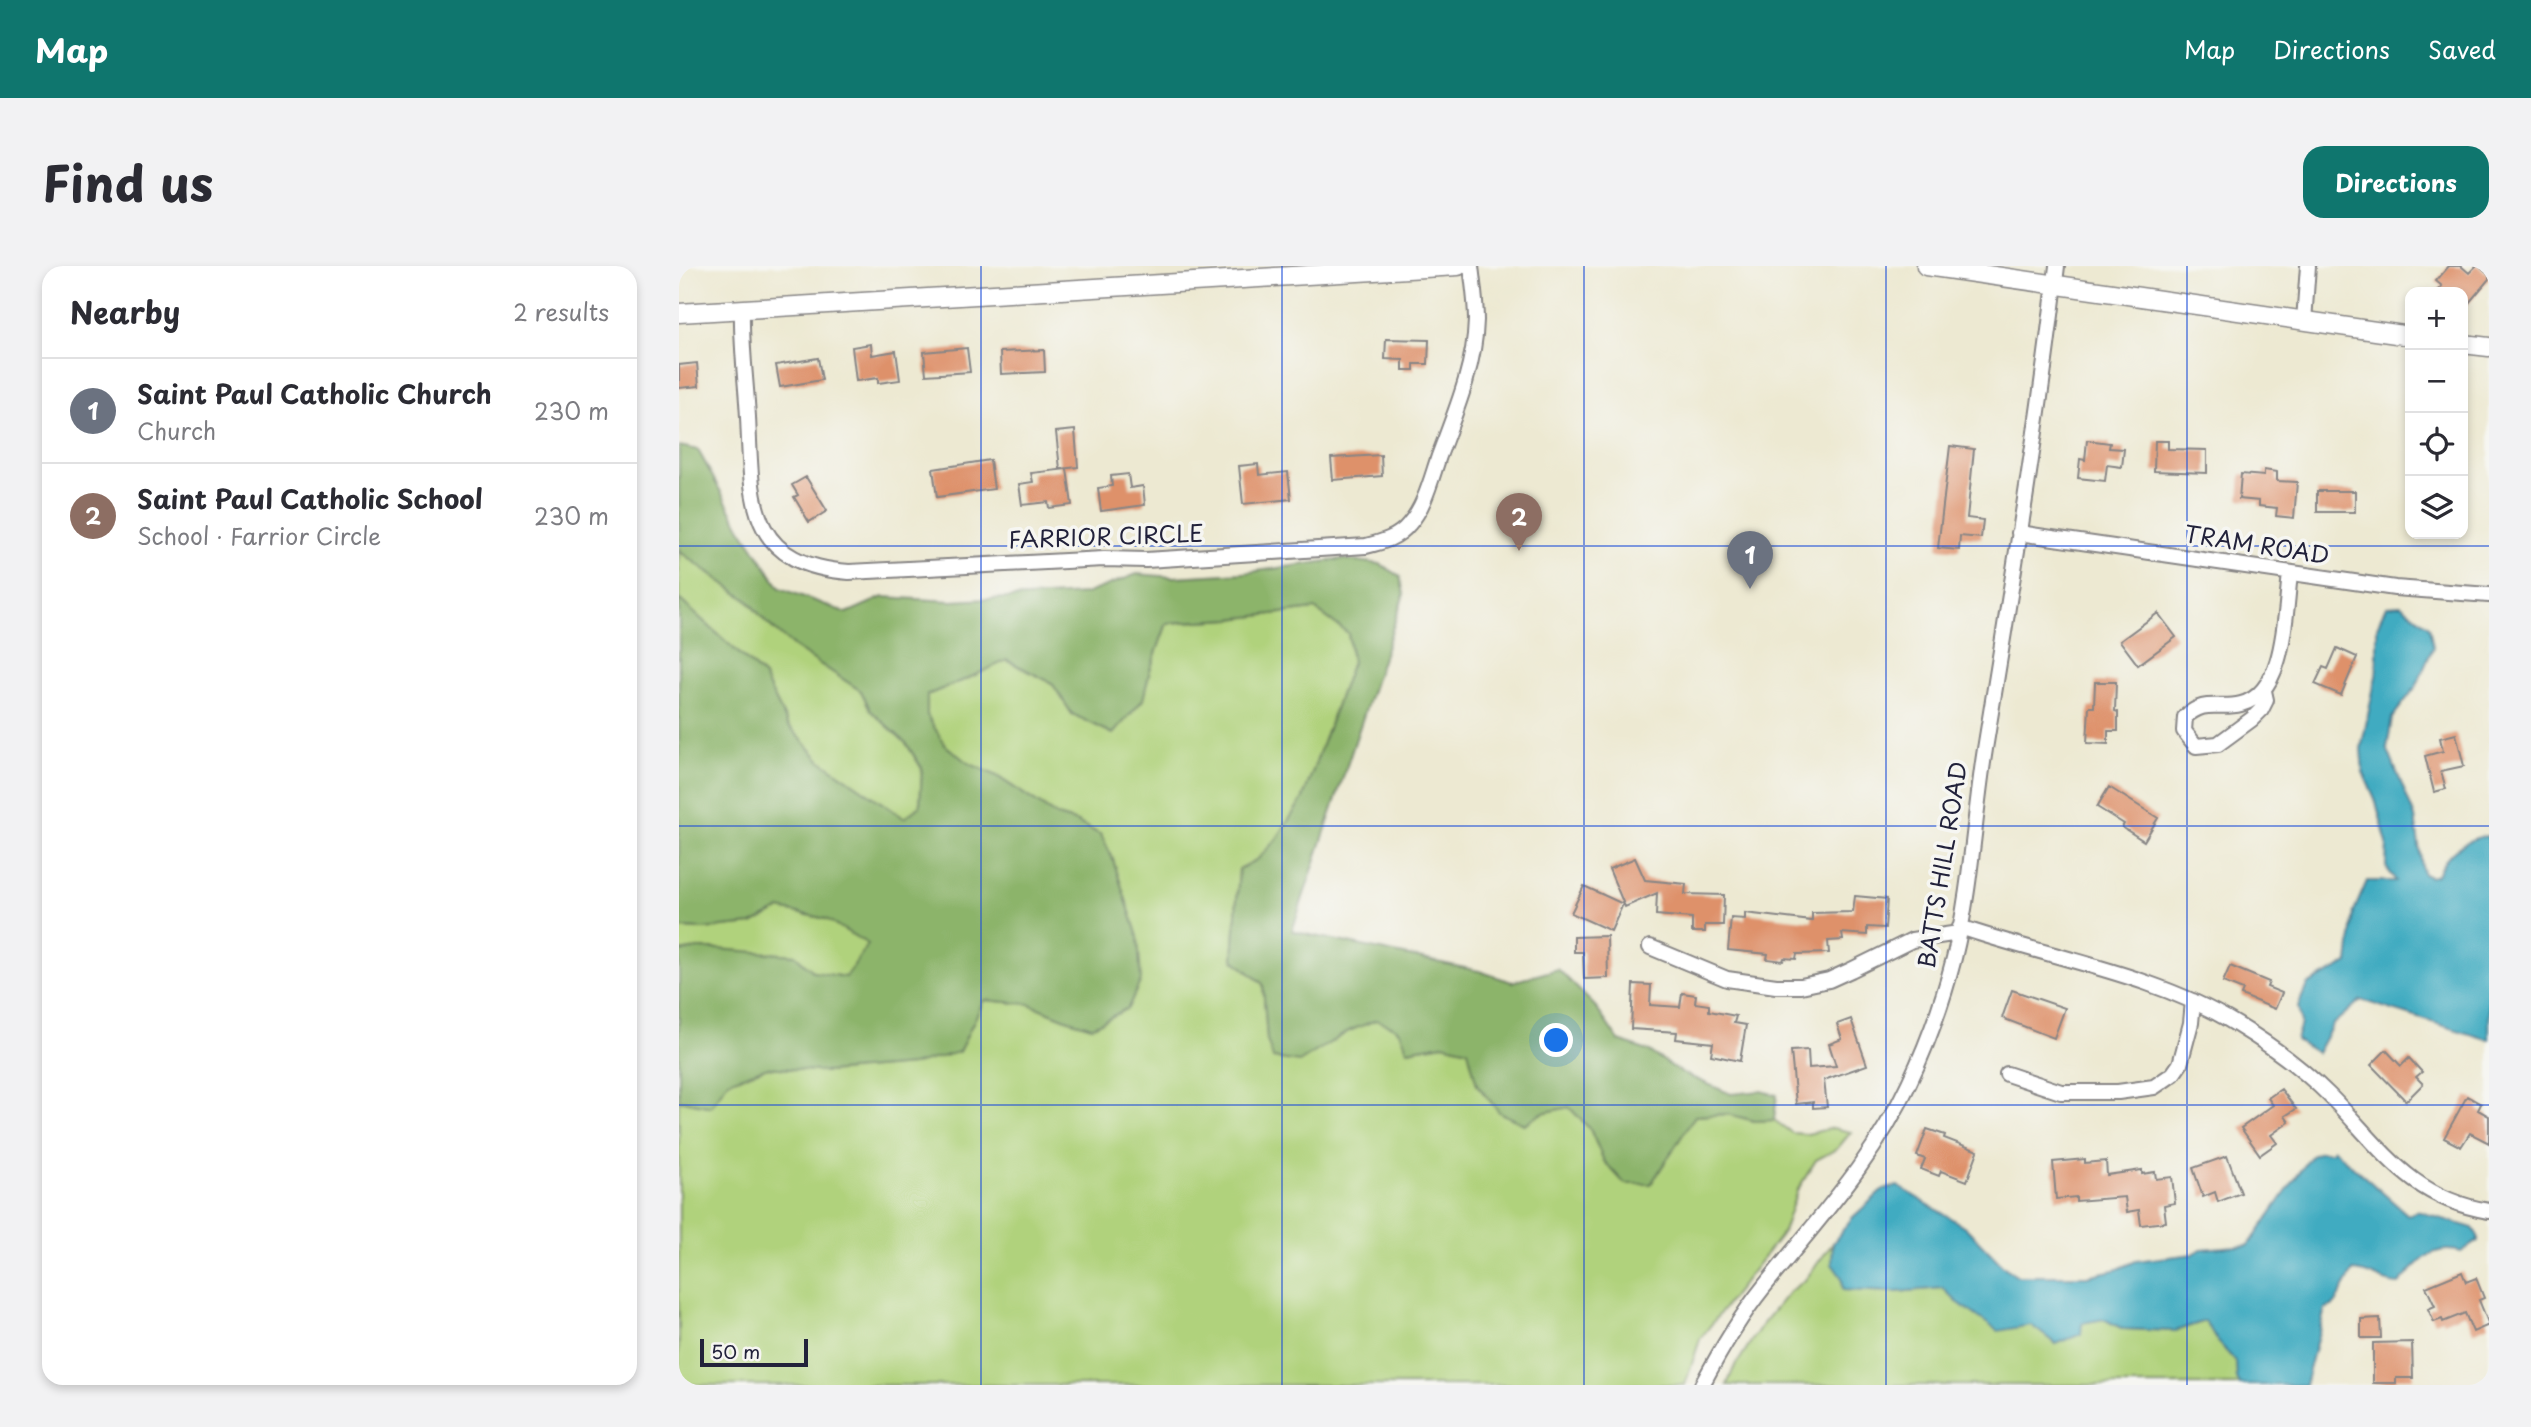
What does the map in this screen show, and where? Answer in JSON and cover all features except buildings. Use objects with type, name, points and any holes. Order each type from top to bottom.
[{"type":"street","points":[[679,313],[1366,269],[1458,266]]},
{"type":"street","name":"FARRIOR CIRCLE","points":[[742,310],[750,469],[755,508],[769,537],[790,557],[823,570],[849,572],[1104,559],[1146,560],[1366,546],[1386,540],[1408,526],[1419,510],[1428,487],[1471,359],[1476,320],[1471,266]]},
{"type":"street","points":[[1926,266],[2405,335]]},
{"type":"street","name":"BATTS HILL ROAD","points":[[1702,1385],[1746,1311],[1842,1193],[1889,1123],[1927,1043],[1942,1001],[1959,930],[2057,266]]},
{"type":"street","points":[[2304,321],[2308,266]]},
{"type":"street","points":[[2468,345],[2489,348]]},
{"type":"street","name":"TRAM ROAD","points":[[2019,533],[2395,588],[2489,595]]},
{"type":"street","points":[[2264,691],[2266,699],[2261,710],[2218,744],[2196,746],[2184,731],[2185,717],[2196,708],[2209,704],[2239,705],[2264,691],[2277,668],[2290,574]]},
{"type":"street","points":[[1650,947],[1727,979],[1776,986],[1801,986],[1829,980],[1912,940],[1959,930],[2153,985],[2193,1001],[2238,1025],[2308,1076],[2327,1093],[2379,1151],[2419,1185],[2462,1205],[2489,1211]]},
{"type":"street","points":[[2007,1073],[2061,1092],[2118,1092],[2154,1087],[2173,1074],[2180,1064],[2191,1023],[2193,1001]]},
{"type":"green space","points":[[679,446],[698,450],[740,527],[780,588],[847,613],[883,597],[951,601],[1085,594],[1137,574],[1173,577],[1243,573],[1342,559],[1380,564],[1400,576],[1404,594],[1292,931],[1479,971],[1512,982],[1558,969],[1594,1005],[1619,1041],[1648,1051],[1684,1074],[1731,1094],[1761,1091],[1777,1095],[1774,1120],[1755,1121],[1728,1114],[1695,1116],[1651,1184],[1625,1184],[1604,1161],[1590,1129],[1569,1107],[1542,1113],[1524,1124],[1500,1113],[1477,1085],[1468,1050],[1443,1044],[1407,1050],[1397,1029],[1376,1020],[1349,1031],[1299,1062],[1273,1058],[1267,1040],[1263,984],[1233,959],[1239,869],[1258,859],[1276,840],[1303,798],[1352,662],[1348,633],[1315,609],[1167,623],[1150,670],[1143,700],[1113,734],[1072,714],[1052,683],[1007,660],[927,695],[927,715],[945,745],[968,763],[995,775],[1057,816],[1077,822],[1101,835],[1112,857],[1138,937],[1141,980],[1128,1008],[1092,1027],[1029,1004],[984,1000],[959,1052],[912,1065],[827,1072],[768,1067],[728,1081],[711,1107],[679,1100],[679,952],[718,949],[795,955],[814,972],[846,977],[868,944],[826,919],[780,909],[752,924],[704,929],[679,928],[679,599],[763,675],[788,725],[821,761],[904,818],[920,806],[922,768],[906,743],[871,711],[861,691],[794,647],[766,622],[747,600],[679,551]]},
{"type":"green space","points":[[679,551],[747,600],[766,622],[794,647],[861,691],[871,711],[906,743],[922,769],[920,807],[904,818],[821,761],[788,725],[763,675],[679,599]]},
{"type":"green space","points":[[1315,609],[1348,633],[1352,662],[1303,798],[1276,840],[1258,859],[1239,869],[1233,959],[1263,984],[1267,1040],[1332,1042],[1376,1019],[1397,1029],[1407,1050],[1443,1044],[1469,1050],[1472,1060],[1524,1124],[1542,1113],[1569,1107],[1590,1129],[1604,1161],[1695,1116],[1728,1114],[1754,1121],[1774,1120],[1792,1133],[1807,1134],[1833,1128],[1851,1132],[1837,1149],[1816,1160],[1797,1191],[1783,1232],[1700,1339],[1685,1385],[679,1385],[679,1100],[711,1107],[728,1081],[768,1067],[827,1072],[912,1065],[983,1000],[1029,1004],[1092,1027],[1138,937],[1112,857],[1101,835],[1077,822],[1057,816],[995,775],[968,764],[945,745],[926,715],[927,695],[1006,660],[1052,683],[1072,714],[1143,700],[1150,670],[1167,623]]},
{"type":"green space","points":[[780,909],[826,919],[868,944],[847,977],[814,973],[794,955],[697,949],[679,952],[679,928],[704,929],[752,924]]},
{"type":"green space","points":[[1833,1243],[1832,1263],[1842,1278],[1843,1290],[1896,1292],[1943,1288],[1957,1302],[2031,1325],[2056,1344],[2081,1323],[2104,1319],[2123,1329],[2175,1331],[2206,1321],[2219,1343],[2236,1362],[2240,1385],[1727,1385],[1733,1370],[1761,1326],[1790,1291],[1805,1280]]},
{"type":"water","points":[[2401,605],[2429,626],[2433,647],[2417,685],[2392,718],[2387,748],[2415,817],[2423,874],[2430,877],[2437,875],[2445,860],[2458,848],[2473,839],[2489,836],[2489,1040],[2361,1000],[2333,1024],[2317,1053],[2296,1040],[2301,1023],[2298,1006],[2307,985],[2348,963],[2354,911],[2367,881],[2396,881],[2386,867],[2387,843],[2376,802],[2363,772],[2361,749],[2377,671],[2377,627],[2386,606]]},
{"type":"water","points":[[2333,1149],[2408,1215],[2417,1211],[2473,1228],[2478,1241],[2461,1252],[2441,1250],[2433,1253],[2399,1284],[2353,1271],[2334,1305],[2325,1309],[2305,1385],[2240,1385],[2236,1362],[2219,1343],[2205,1321],[2175,1331],[2123,1329],[2104,1319],[2082,1323],[2081,1334],[2056,1344],[2031,1325],[1998,1331],[1957,1302],[1943,1288],[1896,1292],[1843,1290],[1842,1278],[1832,1264],[1833,1243],[1852,1218],[1884,1189],[1898,1186],[1965,1227],[2004,1267],[2018,1276],[2087,1276],[2118,1269],[2136,1261],[2193,1254],[2201,1249],[2249,1245],[2311,1156],[2320,1152],[2331,1152]]},
{"type":"place","name":"Saint Paul Catholic School","points":[[1519,551]]},
{"type":"place","name":"Saint Paul Catholic Church","points":[[1750,589]]}]
